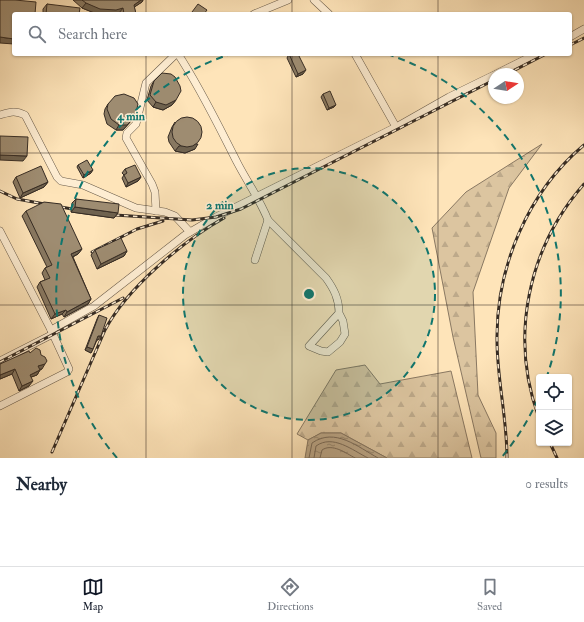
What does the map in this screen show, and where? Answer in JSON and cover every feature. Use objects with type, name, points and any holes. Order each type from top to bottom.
[{"type":"lane","points":[[259,12],[288,0]]},
{"type":"lane","points":[[314,0],[327,12]]},
{"type":"lane","points":[[572,36],[584,30]]},
{"type":"lane","points":[[156,211],[152,184],[126,138],[127,133],[136,124],[146,83],[175,56]]},
{"type":"lane","points":[[178,56],[194,79],[243,174],[258,196],[268,220],[333,287],[339,303],[339,313],[343,321],[345,334],[340,342],[328,352],[320,351],[309,346],[321,331],[339,313]]},
{"type":"lane","points":[[356,56],[396,127]]},
{"type":"lane","points":[[507,68],[532,56]]},
{"type":"lane","points":[[0,361],[52,332],[94,306],[190,232],[396,127],[449,97],[488,78]]},
{"type":"lane","points":[[0,115],[11,111],[25,115],[57,177],[61,181],[83,185],[136,208],[175,216],[190,232]]},
{"type":"lane","points":[[255,260],[268,220]]},
{"type":"lane","points":[[0,231],[52,332],[68,367],[67,372],[0,406]]},
{"type":"green space","points":[[542,144],[509,188],[473,292],[478,395],[496,433],[496,458],[481,458],[453,337],[432,228],[466,192]]},
{"type":"green space","points":[[365,365],[380,384],[451,371],[472,458],[387,458],[341,433],[321,433],[308,440],[297,434],[336,370]]},
{"type":"water","points":[[321,433],[341,433],[387,458],[305,458],[308,440]]},
{"type":"building","points":[[0,0],[36,2],[35,12],[12,12],[12,39],[0,37]]},
{"type":"building","points":[[82,0],[141,0],[134,5],[136,12],[124,12],[123,8],[116,10],[100,9]]},
{"type":"building","points":[[47,4],[80,8],[79,12],[46,12]]},
{"type":"building","points":[[198,4],[207,10],[206,12],[192,12]]},
{"type":"building","points":[[290,56],[299,56],[306,70],[298,74]]},
{"type":"building","points":[[162,73],[171,74],[175,77],[181,91],[176,100],[166,105],[156,102],[150,95],[154,81]]},
{"type":"building","points":[[330,91],[336,105],[329,108],[323,94]]},
{"type":"building","points":[[124,94],[134,98],[138,104],[135,117],[127,125],[119,125],[111,119],[107,109],[108,104],[115,96]]},
{"type":"building","points":[[187,117],[198,121],[202,132],[198,143],[187,147],[176,143],[172,132],[176,121]]},
{"type":"building","points":[[0,136],[28,137],[27,156],[0,155]]},
{"type":"building","points":[[87,160],[93,170],[84,175],[78,165]]},
{"type":"building","points":[[135,165],[141,177],[128,183],[124,175],[127,173],[125,169]]},
{"type":"building","points":[[41,166],[48,182],[23,193],[16,177]]},
{"type":"building","points":[[76,199],[119,204],[118,213],[75,207]]},
{"type":"building","points":[[44,202],[61,204],[82,249],[71,254],[91,299],[67,312],[66,310],[55,314],[40,282],[50,278],[45,268],[52,265],[26,211]]},
{"type":"building","points":[[121,238],[127,251],[101,264],[95,250]]},
{"type":"building","points":[[99,315],[107,318],[101,336],[98,336],[93,349],[87,347]]},
{"type":"building","points":[[36,348],[40,350],[41,355],[45,357],[47,361],[45,364],[38,366],[40,370],[30,375],[33,381],[22,386],[15,369],[0,375],[0,364],[29,351],[30,353]]},
{"type":"railway","points":[[572,44],[584,38]]},
{"type":"railway","points":[[519,68],[542,56]]},
{"type":"railway","points":[[115,215],[192,220],[216,217],[241,209],[488,83]]},
{"type":"railway","points":[[507,458],[507,443],[497,355],[498,313],[502,285],[509,259],[519,233],[532,208],[547,185],[564,164],[584,145]]},
{"type":"railway","points":[[537,410],[530,387],[526,356],[525,325],[529,295],[537,265],[549,236],[565,209],[584,184]]},
{"type":"railway","points":[[0,191],[17,199],[72,209]]},
{"type":"railway","points":[[52,452],[105,330],[115,314],[142,282],[174,252],[224,218]]},
{"type":"railway","points":[[92,252],[137,229],[163,221]]},
{"type":"railway","points":[[0,362],[123,298]]},
{"type":"railway","points":[[551,446],[557,458]]}]
